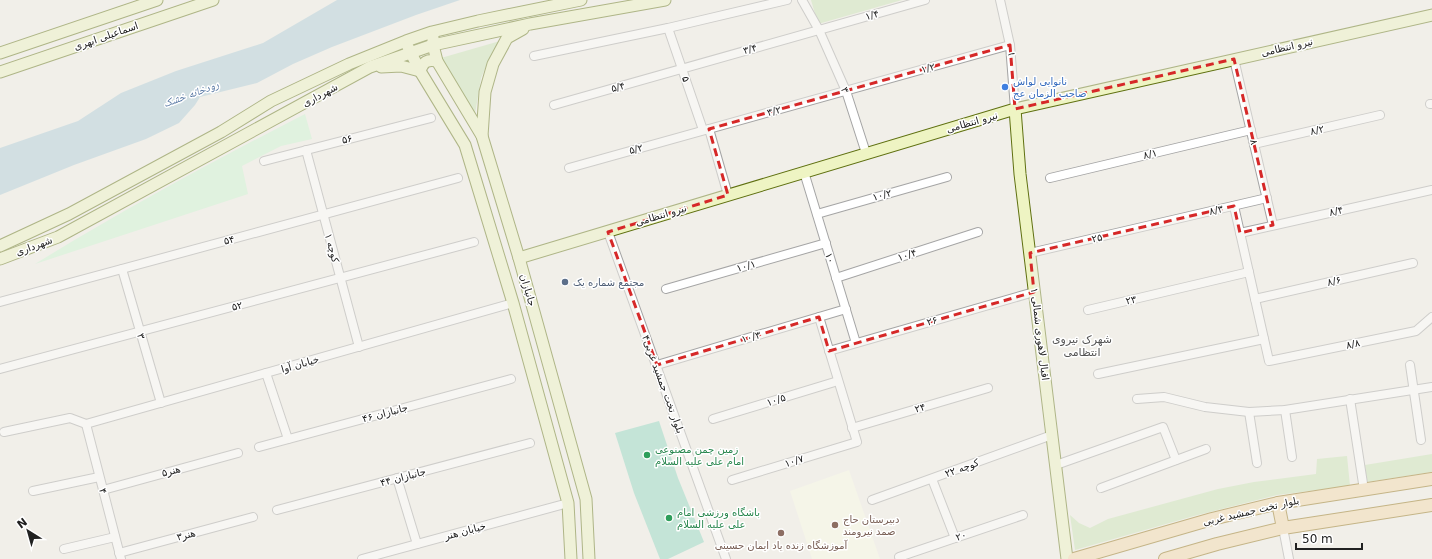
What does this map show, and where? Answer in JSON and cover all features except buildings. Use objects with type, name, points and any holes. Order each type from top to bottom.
[{"type":"main road","name":"بلوار تخت جمشید غربی","points":[[1074,559],[1212,519],[1278,503],[1432,479]]},
{"type":"main road","points":[[1278,503],[1284,528]]},
{"type":"main road","points":[[1165,559],[1217,544],[1284,528],[1432,505]]},
{"type":"street","name":"اسماعیلی ابهری","points":[[0,53],[157,0]]},
{"type":"street","name":"اسماعیلی ابهری","points":[[0,72],[213,0]]},
{"type":"street","name":"شهرداری","points":[[0,246],[69,214],[221,132],[271,101],[349,64],[432,32],[581,0]]},
{"type":"street","name":"شهرداری","points":[[0,259],[58,237],[370,68],[411,52],[433,45],[530,24],[665,0]]},
{"type":"street","points":[[534,56],[668,28],[787,0]]},
{"type":"street","name":"۳","points":[[802,0],[819,30],[846,91],[866,153]]},
{"type":"street","name":"۱/۴","points":[[819,30],[925,0]]},
{"type":"street","name":"۱","points":[[1000,0],[1010,45],[1015,109]]},
{"type":"street","name":"نیرو انتظامی","points":[[519,258],[1015,109],[1432,15]]},
{"type":"street","points":[[482,136],[485,92],[493,64],[508,38],[530,24]]},
{"type":"street","name":"۵","points":[[668,28],[706,130],[728,195]]},
{"type":"street","name":"۳/۴","points":[[682,68],[819,30]]},
{"type":"street","name":"جانبازان","points":[[432,32],[433,45],[437,61],[482,136],[519,258],[586,499],[589,559]]},
{"type":"street","name":"جانبازان","points":[[406,41],[420,72],[465,145],[513,303],[568,504],[571,559]]},
{"type":"street","name":"۱/۲","points":[[846,91],[1010,45]]},
{"type":"street","points":[[370,68],[401,66],[420,72],[422,64],[426,61],[431,59],[437,61]]},
{"type":"street","name":"۸","points":[[1234,59],[1273,225]]},
{"type":"street","name":"۵/۴","points":[[554,105],[682,68]]},
{"type":"street","name":"۳/۲","points":[[706,130],[846,91]]},
{"type":"street","name":"اقبال لاهوری شمالی ۱","points":[[1015,109],[1020,174],[1067,559]]},
{"type":"street","name":"۸/۲","points":[[1254,144],[1380,115]]},
{"type":"street","name":"۵۶","points":[[264,161],[431,118]]},
{"type":"street","name":"۵/۲","points":[[569,168],[706,130]]},
{"type":"street","name":"۸/۱","points":[[1050,178],[1251,130]]},
{"type":"street","name":"کوچه ۱","points":[[306,150],[359,347]]},
{"type":"street","name":"۱۰","points":[[804,172],[856,343]]},
{"type":"street","name":"۱۰/۲","points":[[817,214],[947,176]]},
{"type":"street","name":"۵۴","points":[[0,302],[458,178]]},
{"type":"street","name":"۸/۴","points":[[1240,233],[1432,190]]},
{"type":"street","name":"۸/۳","points":[[1165,222],[1267,198]]},
{"type":"street","points":[[1098,374],[1264,339],[1234,206]]},
{"type":"street","name":"۲۵","points":[[1030,253],[1165,222]]},
{"type":"street","name":"بلوار تخت جمشید غربی۴","points":[[608,232],[726,559]]},
{"type":"street","name":"۱۰/۴","points":[[836,278],[978,232]]},
{"type":"street","name":"۵۲","points":[[0,370],[474,242]]},
{"type":"street","name":"۱۰/۱","points":[[666,289],[826,243]]},
{"type":"street","name":"۸/۶","points":[[1255,299],[1413,262]]},
{"type":"street","name":"۳","points":[[122,269],[161,403]]},
{"type":"street","name":"۲۳","points":[[1088,310],[1249,272]]},
{"type":"street","name":"۲۶","points":[[829,351],[1034,292]]},
{"type":"street","name":"خیابان آوا","points":[[86,424],[513,303]]},
{"type":"street","name":"۱۰/۳","points":[[657,365],[846,309]]},
{"type":"street","points":[[819,317],[852,428]]},
{"type":"street","name":"۸/۸","points":[[1264,339],[1269,361],[1416,331],[1432,317]]},
{"type":"street","points":[[1410,365],[1421,440]]},
{"type":"street","points":[[266,373],[288,440]]},
{"type":"street","name":"۴۶ جانبازان","points":[[259,447],[511,379]]},
{"type":"street","name":"۱۰/۵","points":[[713,419],[838,381]]},
{"type":"street","points":[[1137,399],[1164,398],[1205,407],[1249,412],[1285,410],[1432,387]]},
{"type":"street","name":"۲۴","points":[[852,428],[988,388]]},
{"type":"street","points":[[1350,400],[1364,490]]},
{"type":"street","points":[[542,407],[559,402]]},
{"type":"street","points":[[1285,410],[1292,457]]},
{"type":"street","points":[[1249,412],[1257,463]]},
{"type":"street","points":[[4,432],[70,418],[86,424]]},
{"type":"street","name":"۴","points":[[86,424],[120,556]]},
{"type":"street","points":[[1056,465],[1163,426],[1176,460]]},
{"type":"street","name":"۱۰/۷","points":[[732,480],[857,442],[852,428]]},
{"type":"street","name":"کوچه ۲۲","points":[[872,500],[1052,435]]},
{"type":"street","name":"۴۴ جانبازان","points":[[277,510],[530,443]]},
{"type":"street","points":[[1101,488],[1206,449]]},
{"type":"street","name":"هنر۵","points":[[103,490],[238,453]]},
{"type":"street","points":[[33,491],[99,477]]},
{"type":"street","points":[[398,478],[417,544]]},
{"type":"street","points":[[932,479],[955,538]]},
{"type":"street","name":"خیابان هنر","points":[[362,559],[568,504]]},
{"type":"street","name":"۲۰","points":[[899,557],[1023,515]]},
{"type":"street","name":"هنر۳","points":[[120,556],[253,517]]},
{"type":"street","points":[[1284,528],[1289,559]]},
{"type":"street","points":[[64,549],[115,537]]},
{"type":"highlighted area","points":[[1010,45],[1015,109],[1234,59],[1273,225],[1240,233],[1234,206],[1030,253],[1034,292],[829,351],[819,317],[657,365],[608,232],[728,195],[709,129]]},
{"type":"shaded area","name":"دبیرستان حاج صمد نیرومند","points":[[849,470],[880,559],[812,559],[790,491]]},
{"type":"green space","points":[[811,0],[902,0],[818,24]]},
{"type":"green space","points":[[500,41],[490,57],[481,78],[475,114],[441,58]]},
{"type":"green space","points":[[305,114],[312,139],[281,146],[242,166],[248,194],[35,264],[168,186]]},
{"type":"green space","points":[[659,421],[678,478],[704,542],[668,559],[660,559],[634,493],[615,433]]},
{"type":"green space","points":[[1432,454],[1432,472],[1367,482],[1365,465]]},
{"type":"green space","points":[[1347,456],[1350,486],[1277,495],[1194,516],[1075,550],[1070,515],[1079,523],[1090,528],[1108,519],[1218,489],[1254,482],[1316,474],[1317,459]]},
{"type":"water","name":"رودخانه خشک","points":[[337,0],[460,0],[332,47],[293,64],[257,83],[200,97],[179,123],[146,139],[74,165],[0,195],[0,148],[78,121],[121,93],[176,71],[263,43]]},
{"type":"place","name":"نانوایی لواش صاحب الزمان عج","points":[[1005,87]]},
{"type":"place","name":"مجتمع شماره یک","points":[[565,282]]},
{"type":"place","name":"زمین چمن مصنوعی امام علی علیه السلام","points":[[647,455]]},
{"type":"place","name":"باشگاه ورزشی امام علی علیه السلام","points":[[669,518]]},
{"type":"place","name":"دبیرستان حاج صمد نیرومند","points":[[835,525]]},
{"type":"place","name":"آموزشگاه زنده یاد ایمان حسینی","points":[[781,533]]},
{"type":"district","name":"شهرک نیروی انتظامی","points":[[1082,345]]}]
